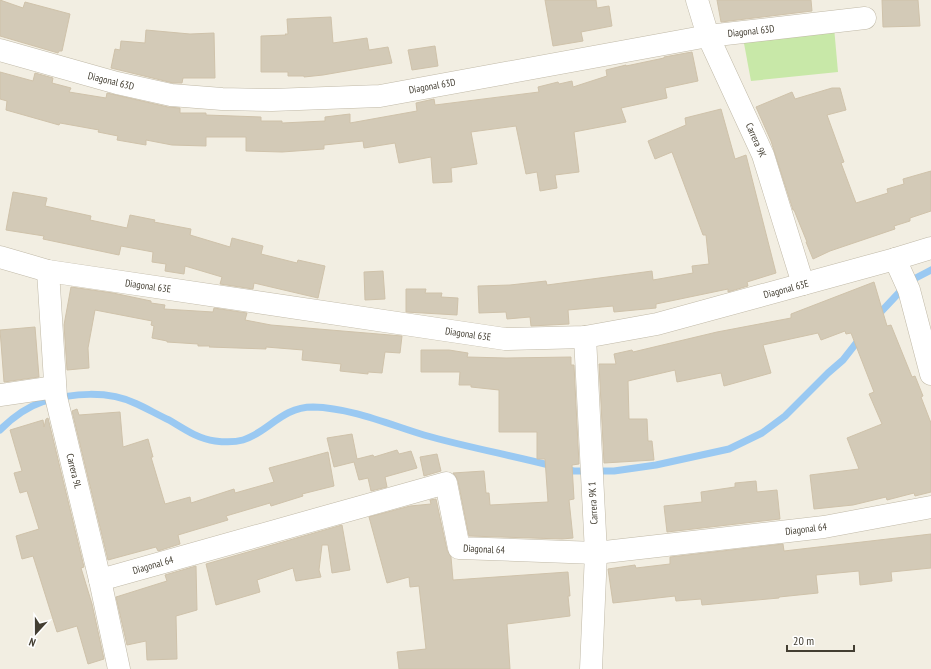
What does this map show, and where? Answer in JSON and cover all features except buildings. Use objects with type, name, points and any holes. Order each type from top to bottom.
[{"type":"street","name":"Carrera 9K","points":[[697,0],[708,36],[763,155],[804,284]]},
{"type":"street","name":"Diagonal 63D","points":[[0,50],[117,83],[171,95],[222,99],[272,100],[380,96],[708,36],[865,18]]},
{"type":"street","name":"Diagonal 63E","points":[[0,258],[48,271],[505,339],[585,337],[657,324],[931,248]]},
{"type":"street","points":[[895,259],[907,284],[931,374]]},
{"type":"street","name":"Carrera 9L","points":[[48,271],[56,395],[100,580],[119,669]]},
{"type":"street","name":"Carrera 9K 1","points":[[585,337],[596,552],[591,669]]},
{"type":"street","points":[[0,395],[56,395]]},
{"type":"street","name":"Diagonal 64","points":[[100,580],[446,483],[459,548],[596,552],[824,527],[931,507]]},
{"type":"green space","points":[[834,27],[838,72],[751,81],[743,38]]},
{"type":"waterway","points":[[877,316],[910,281],[931,270]]},
{"type":"waterway","points":[[563,469],[574,471],[614,471],[656,465],[729,449],[762,433],[785,416],[843,360],[861,337]]},
{"type":"waterway","points":[[0,430],[20,414],[36,404],[54,399],[90,394],[126,400],[169,420],[197,436],[222,442],[243,440],[292,411],[313,407],[355,413],[424,435],[553,466]]}]
